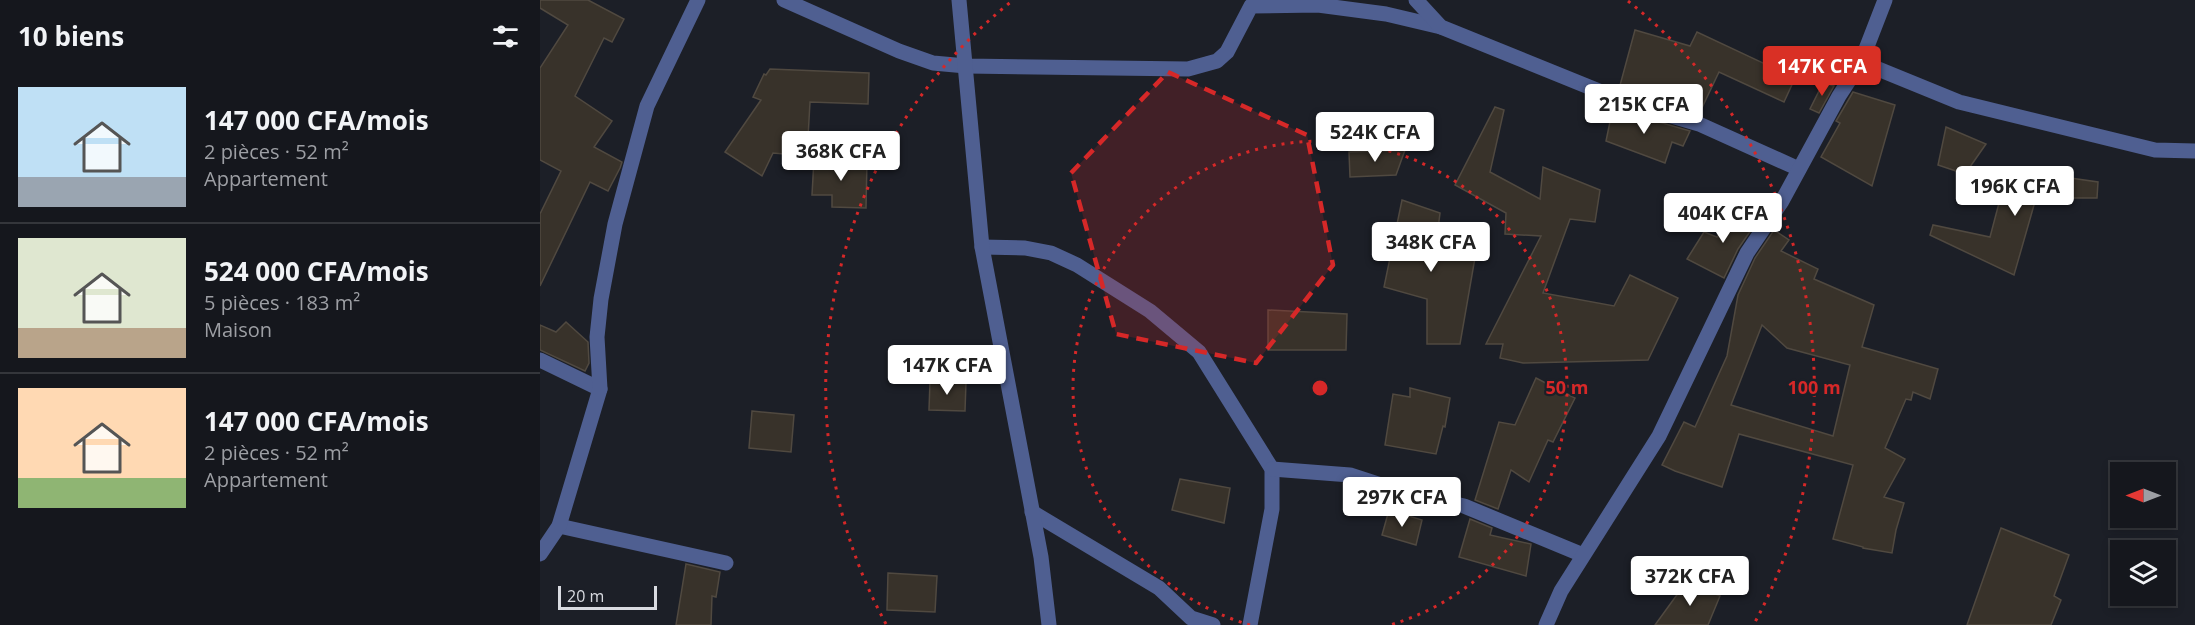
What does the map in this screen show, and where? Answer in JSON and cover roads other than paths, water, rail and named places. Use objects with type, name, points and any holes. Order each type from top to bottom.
[{"type":"street","points":[[540,554],[559,526],[600,389],[597,337],[601,299],[627,175],[647,106],[698,0]]},
{"type":"street","points":[[784,0],[899,51],[933,63],[966,66],[1188,69],[1217,61],[1227,52],[1251,6],[1318,5],[1386,14],[1441,27],[1631,104],[1699,124],[1798,169]]},
{"type":"street","points":[[959,0],[982,247],[1041,557],[1049,625]]},
{"type":"street","points":[[1416,0],[1441,27]]},
{"type":"street","points":[[1546,625],[1560,591],[1659,436],[1747,253],[1782,201],[1798,169],[1861,62],[1885,0]]},
{"type":"street","points":[[1861,62],[1959,102],[2155,150],[2195,151]]},
{"type":"street","points":[[982,247],[1025,248],[1051,253],[1077,265],[1150,310],[1199,352],[1272,469],[1272,509],[1250,625]]},
{"type":"street","points":[[540,360],[600,389]]},
{"type":"street","points":[[1272,469],[1350,475],[1396,490],[1464,506],[1583,555]]},
{"type":"street","points":[[1032,512],[1159,588],[1194,621],[1213,625]]},
{"type":"street","points":[[559,526],[726,563]]}]
